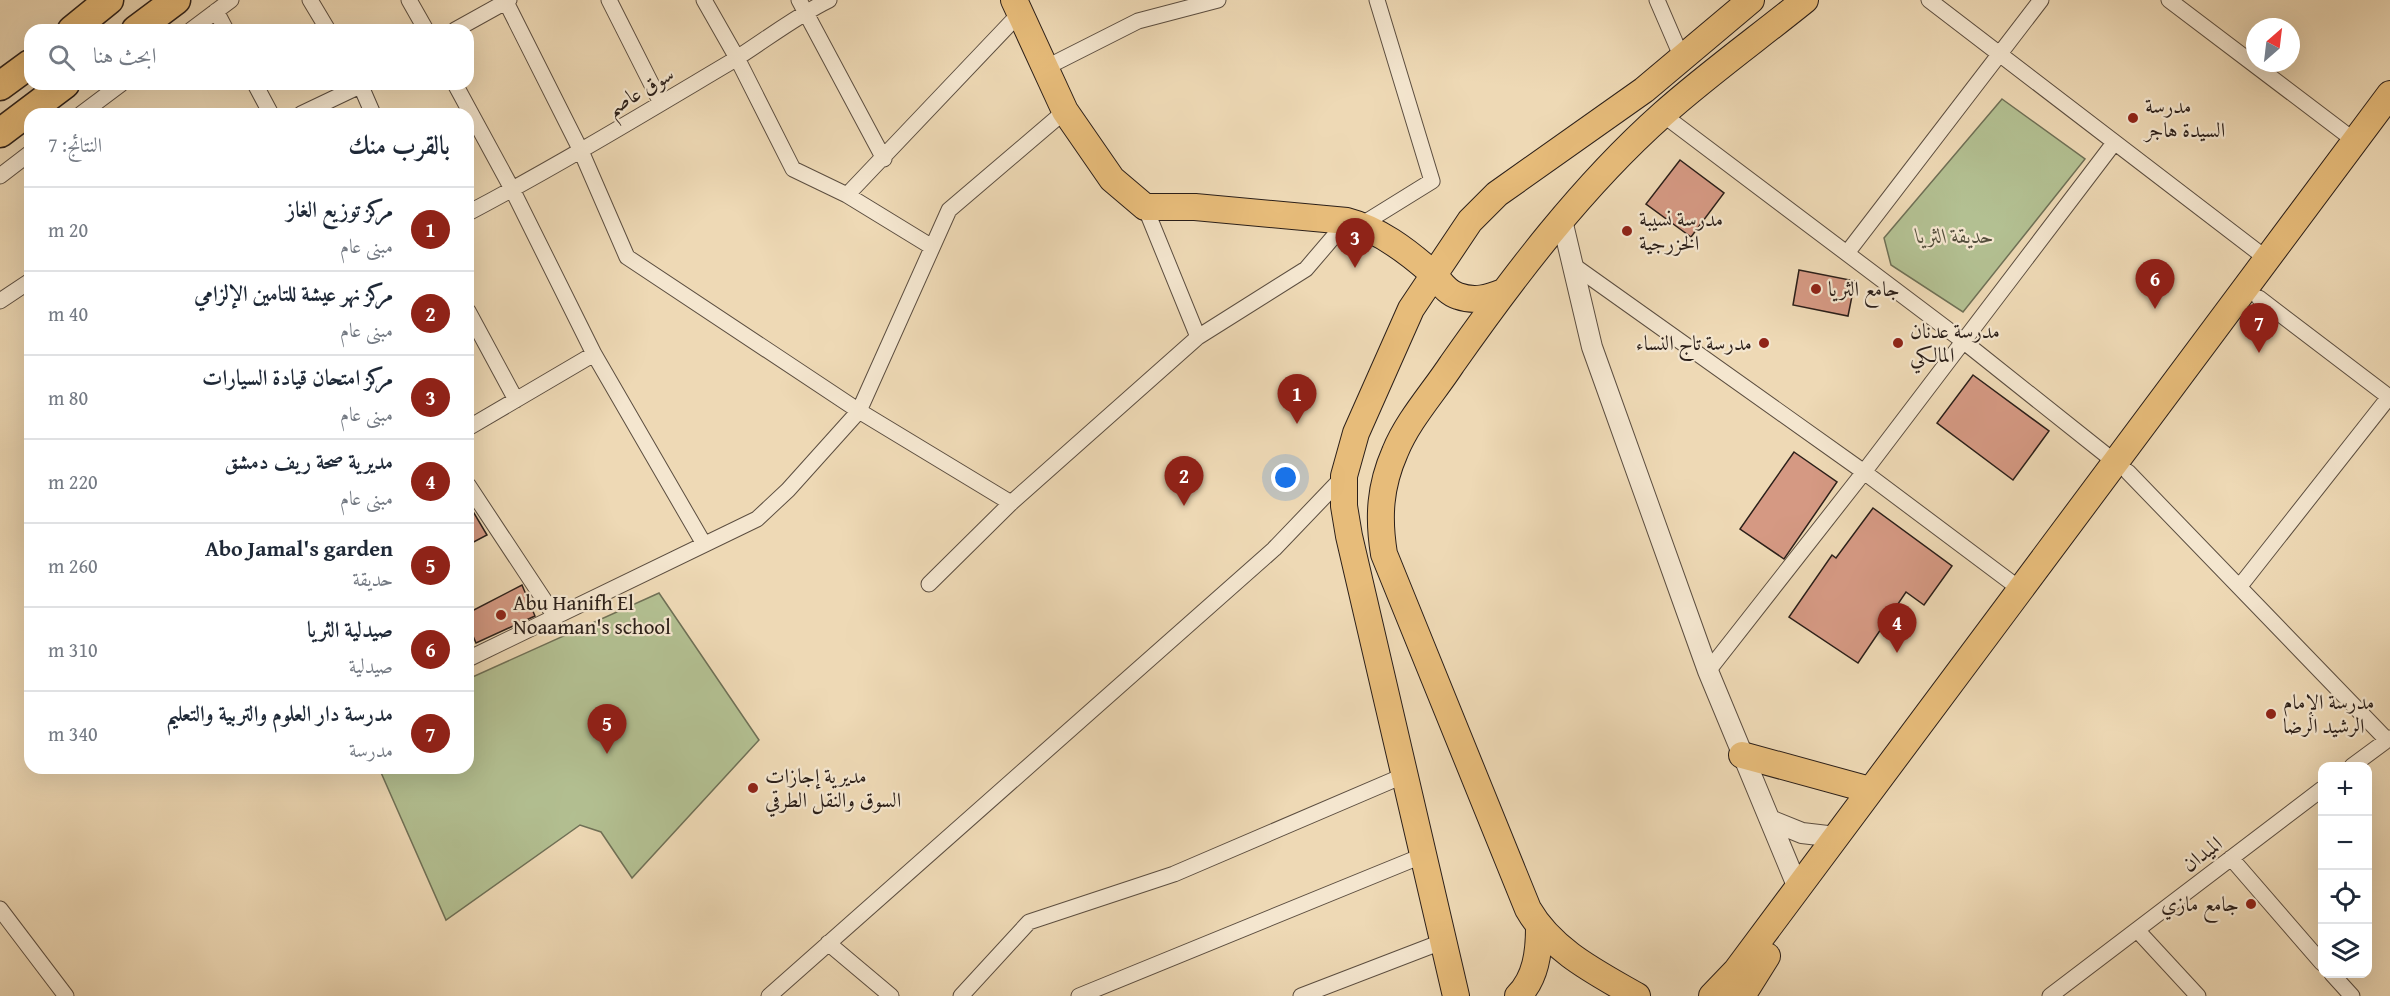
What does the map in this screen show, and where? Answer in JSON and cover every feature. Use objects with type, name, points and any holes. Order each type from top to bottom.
[{"type":"highway","points":[[79,24],[109,0]]},
{"type":"highway","points":[[144,24],[176,0]]},
{"type":"highway","points":[[0,86],[24,68]]},
{"type":"highway","points":[[33,108],[57,90]]},
{"type":"highway","points":[[0,133],[24,115]]},
{"type":"main road","points":[[1456,996],[1349,536],[1344,506],[1344,476],[1356,433],[1411,309],[1432,273],[1470,221],[1497,195],[1644,90],[1750,0]]},
{"type":"main road","points":[[1637,996],[1588,968],[1539,928],[1528,909],[1384,554],[1379,521],[1383,485],[1395,451],[1412,420],[1503,291],[1562,220],[1662,114],[1805,0]]},
{"type":"main road","points":[[1017,6],[1065,111],[1112,179],[1145,207],[1195,207],[1354,223],[1392,242],[1432,273],[1442,286],[1464,298],[1488,298],[1503,291]]},
{"type":"main road","points":[[1742,996],[1754,973],[2121,467],[2267,259],[2390,94]]},
{"type":"main road","points":[[1712,996],[1736,971],[2020,589],[2259,298],[2390,120]]},
{"type":"main road","points":[[1743,755],[1870,790]]},
{"type":"main road","points":[[1518,996],[1533,972],[1539,951],[1539,928]]},
{"type":"street","points":[[199,24],[231,0]]},
{"type":"street","points":[[310,0],[324,24]]},
{"type":"street","points":[[409,0],[423,24]]},
{"type":"street","points":[[465,24],[506,0],[581,151],[627,257],[859,411],[1011,503]]},
{"type":"street","points":[[609,0],[661,104]]},
{"type":"street","points":[[704,0],[737,58],[793,169],[847,195],[932,247]]},
{"type":"street","name":"سوق عاصم","points":[[474,210],[581,151],[737,58],[802,6],[829,0]]},
{"type":"street","points":[[1045,68],[1171,6],[1218,0]]},
{"type":"street","points":[[929,584],[1011,503],[1198,337],[1306,269],[1354,223],[1432,181],[1377,0]]},
{"type":"street","points":[[1657,0],[1682,58]]},
{"type":"street","points":[[1929,0],[2267,259]]},
{"type":"street","points":[[1847,253],[2041,0]]},
{"type":"street","points":[[2169,0],[2355,141]]},
{"type":"street","points":[[802,6],[884,159]]},
{"type":"street","points":[[847,195],[884,159],[1017,6]]},
{"type":"street","points":[[216,11],[223,24]]},
{"type":"street","points":[[89,108],[113,90]]},
{"type":"street","points":[[258,90],[268,108]]},
{"type":"street","points":[[313,108],[351,90]]},
{"type":"street","points":[[363,90],[371,108]]},
{"type":"street","points":[[458,90],[468,108]]},
{"type":"street","points":[[474,656],[757,519],[788,490],[859,411],[949,210],[1065,111]]},
{"type":"street","points":[[1662,114],[1964,341],[2121,467],[2389,739],[2357,762]]},
{"type":"street","points":[[474,119],[512,189],[594,354],[704,544]]},
{"type":"street","points":[[1708,671],[1864,472],[2114,142]]},
{"type":"street","points":[[0,176],[24,158]]},
{"type":"street","points":[[1145,207],[1198,337]]},
{"type":"street","points":[[1562,220],[1592,347],[1708,671],[1798,888]]},
{"type":"street","points":[[1573,265],[1864,472],[2020,589]]},
{"type":"street","points":[[0,301],[24,285]]},
{"type":"street","points":[[2240,586],[2390,397],[2259,298]]},
{"type":"street","points":[[474,322],[516,400]]},
{"type":"street","points":[[474,424],[594,354]]},
{"type":"street","points":[[769,996],[1274,549],[1344,476]]},
{"type":"street","points":[[474,494],[556,618]]},
{"type":"street","points":[[961,996],[1029,922],[1173,874],[1405,775]]},
{"type":"street","name":"الميدان","points":[[2049,996],[2318,792]]},
{"type":"street","points":[[1770,820],[1802,833],[1836,837]]},
{"type":"street","points":[[1079,996],[1424,855]]},
{"type":"street","points":[[2231,858],[2318,958]]},
{"type":"street","points":[[0,909],[66,996]]},
{"type":"street","points":[[2137,930],[2198,996]]},
{"type":"street","points":[[1301,996],[1443,941]]},
{"type":"street","points":[[828,943],[891,996]]},
{"type":"street","points":[[2336,978],[2352,996]]},
{"type":"green space","name":"حديقة الثريا","points":[[2002,99],[2085,159],[1963,312],[1891,265],[1884,238]]},
{"type":"green space","points":[[659,593],[759,740],[632,878],[601,832],[580,825],[446,920],[382,774],[474,774],[474,676]]},
{"type":"building","points":[[1680,160],[1724,193],[1691,237],[1646,204]]},
{"type":"building","points":[[1799,270],[1855,281],[1848,316],[1793,305]]},
{"type":"building","points":[[1973,375],[2049,431],[2013,480],[1937,423]]},
{"type":"building","points":[[1794,452],[1837,482],[1784,559],[1740,529]]},
{"type":"building","points":[[1873,508],[1952,566],[1924,605],[1906,592],[1858,663],[1789,617],[1832,555],[1836,558]]},
{"type":"building","points":[[474,513],[487,535],[474,542]]},
{"type":"building","name":"Abu Hanifh El Noaaman's school","points":[[522,585],[535,616],[476,643],[474,610]]},
{"type":"place","name":"مدرسة السيدة هاجر","points":[[2133,118]]},
{"type":"place","name":"مدرسة نسيبة الخزرجية","points":[[1627,231]]},
{"type":"place","name":"مركز امتحان قيادة السيارات","points":[[1355,268]]},
{"type":"place","name":"جامع الثريا","points":[[1816,289]]},
{"type":"place","name":"صيدلية الثريا","points":[[2155,309]]},
{"type":"place","name":"مدرسة تاج النساء","points":[[1764,343]]},
{"type":"place","name":"مدرسة عدنان المالكي","points":[[1898,343]]},
{"type":"place","name":"مدرسة دار العلوم والتربية والتعليم","points":[[2259,353]]},
{"type":"place","name":"مركز توزيع الغاز","points":[[1297,424]]},
{"type":"place","name":"مركز نهر عيشة للتامين الإلزامي","points":[[1184,506]]},
{"type":"place","name":"Abu Hanifh El Noaaman's school","points":[[501,615]]},
{"type":"place","name":"مديرية صحة ريف دمشق","points":[[1897,653]]},
{"type":"place","name":"مدرسة الإمام الرشيد الرضا","points":[[2271,714]]},
{"type":"place","name":"Abo Jamal's garden","points":[[607,754]]},
{"type":"place","name":"مديرية إجازات السوق والنقل الطرقي","points":[[753,788]]},
{"type":"place","name":"جامع مازي","points":[[2251,904]]}]
